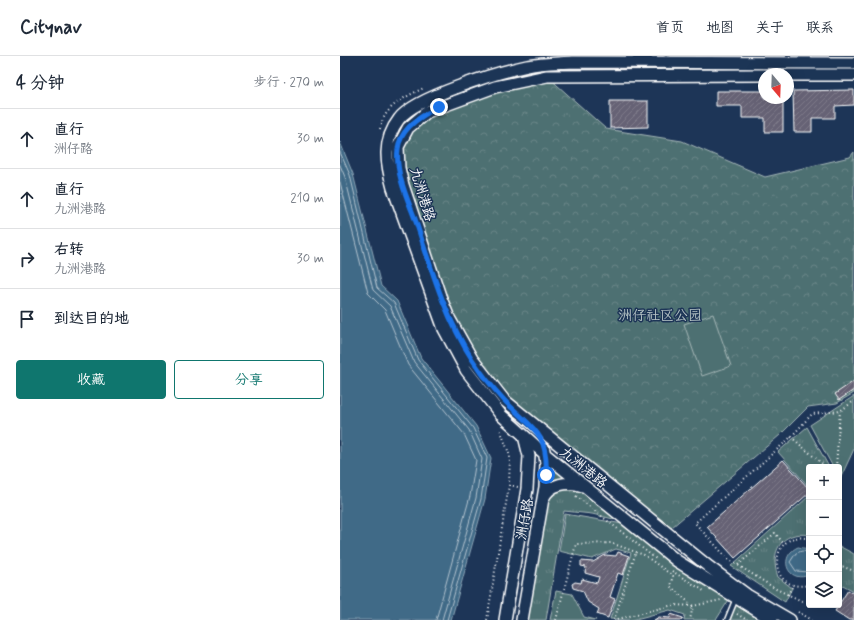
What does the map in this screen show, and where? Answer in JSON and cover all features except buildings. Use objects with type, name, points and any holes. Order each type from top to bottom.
[{"type":"street","name":"九洲港路","points":[[772,620],[677,561],[546,455],[501,414],[466,370],[436,311],[389,172],[386,149],[389,138],[399,118],[406,111],[432,97],[508,72],[546,64],[655,61],[848,60]]},
{"type":"street","name":"九洲港路","points":[[758,75],[547,76],[495,87],[439,107],[417,119],[408,128],[398,147],[399,168],[440,296],[449,318],[460,340],[486,380],[504,400],[533,426],[708,567],[746,595],[790,620]]},
{"type":"street","points":[[794,75],[854,75]]},
{"type":"street","name":"洲仔路","points":[[522,620],[542,504],[546,470],[546,455],[542,442],[533,426]]},
{"type":"street","name":"洲仔路","points":[[505,620],[527,489],[529,456],[524,436]]},
{"type":"street","points":[[527,489],[529,478],[536,462],[546,455],[559,454],[579,463]]},
{"type":"street","points":[[542,504],[548,491],[557,485],[575,483],[588,489]]},
{"type":"lane","points":[[727,620],[736,598]]},
{"type":"path","points":[[802,601],[728,559],[695,523],[791,437],[812,414],[840,411],[854,401]]},
{"type":"path","points":[[836,464],[840,411]]},
{"type":"path","points":[[791,437],[822,464]]},
{"type":"path","points":[[738,565],[775,533],[784,544]]},
{"type":"path","points":[[806,538],[791,539],[784,544],[778,555],[777,567],[783,578],[793,585],[806,585]]},
{"type":"path","points":[[556,620],[576,544],[611,543],[644,555],[673,576],[670,586],[693,606]]},
{"type":"path","points":[[614,620],[636,552]]},
{"type":"path","points":[[842,566],[854,571]]},
{"type":"path","points":[[788,594],[793,585]]},
{"type":"path","points":[[614,620],[673,605],[693,606],[736,598]]},
{"type":"path","points":[[690,620],[693,606]]},
{"type":"path","points":[[791,609],[812,620]]},
{"type":"green space","name":"洲仔社区公园","points":[[547,76],[606,129],[682,141],[765,177],[850,157],[854,152],[854,393],[837,403],[808,407],[780,435],[665,533],[504,400],[460,339],[404,185],[402,138],[428,112]]},
{"type":"green space","points":[[713,314],[731,366],[702,376],[684,324]]},
{"type":"green space","points":[[854,396],[854,449],[842,475],[842,464],[831,464],[810,425]]},
{"type":"green space","points":[[807,427],[827,464],[806,464],[806,484],[778,452]]},
{"type":"green space","points":[[551,462],[622,521],[592,514],[564,511],[546,620],[524,620]]},
{"type":"green space","points":[[806,499],[806,535],[799,534],[791,536],[780,545],[776,552],[775,560],[778,577],[792,588],[785,602],[731,566]]},
{"type":"green space","points":[[565,514],[623,524],[730,598],[716,620],[684,620],[685,615],[670,610],[632,620],[610,619],[631,553],[616,549],[592,559],[559,551]]},
{"type":"green space","points":[[842,548],[854,554],[854,591],[842,585]]},
{"type":"green space","points":[[556,591],[572,594],[584,617],[596,620],[550,620]]},
{"type":"green space","points":[[737,601],[767,620],[730,620]]},
{"type":"water","points":[[340,142],[353,174],[381,286],[397,301],[421,358],[476,426],[491,458],[485,499],[451,620],[340,620]]},
{"type":"water","points":[[798,547],[806,548],[806,576],[795,576],[788,568],[788,557],[792,551]]},
{"type":"route","points":[[439,107],[427,112],[417,119],[408,128],[402,138],[398,147],[398,158],[403,185],[440,296],[449,318],[460,340],[486,380],[504,400],[533,426],[537,432],[546,455],[546,475]]}]
